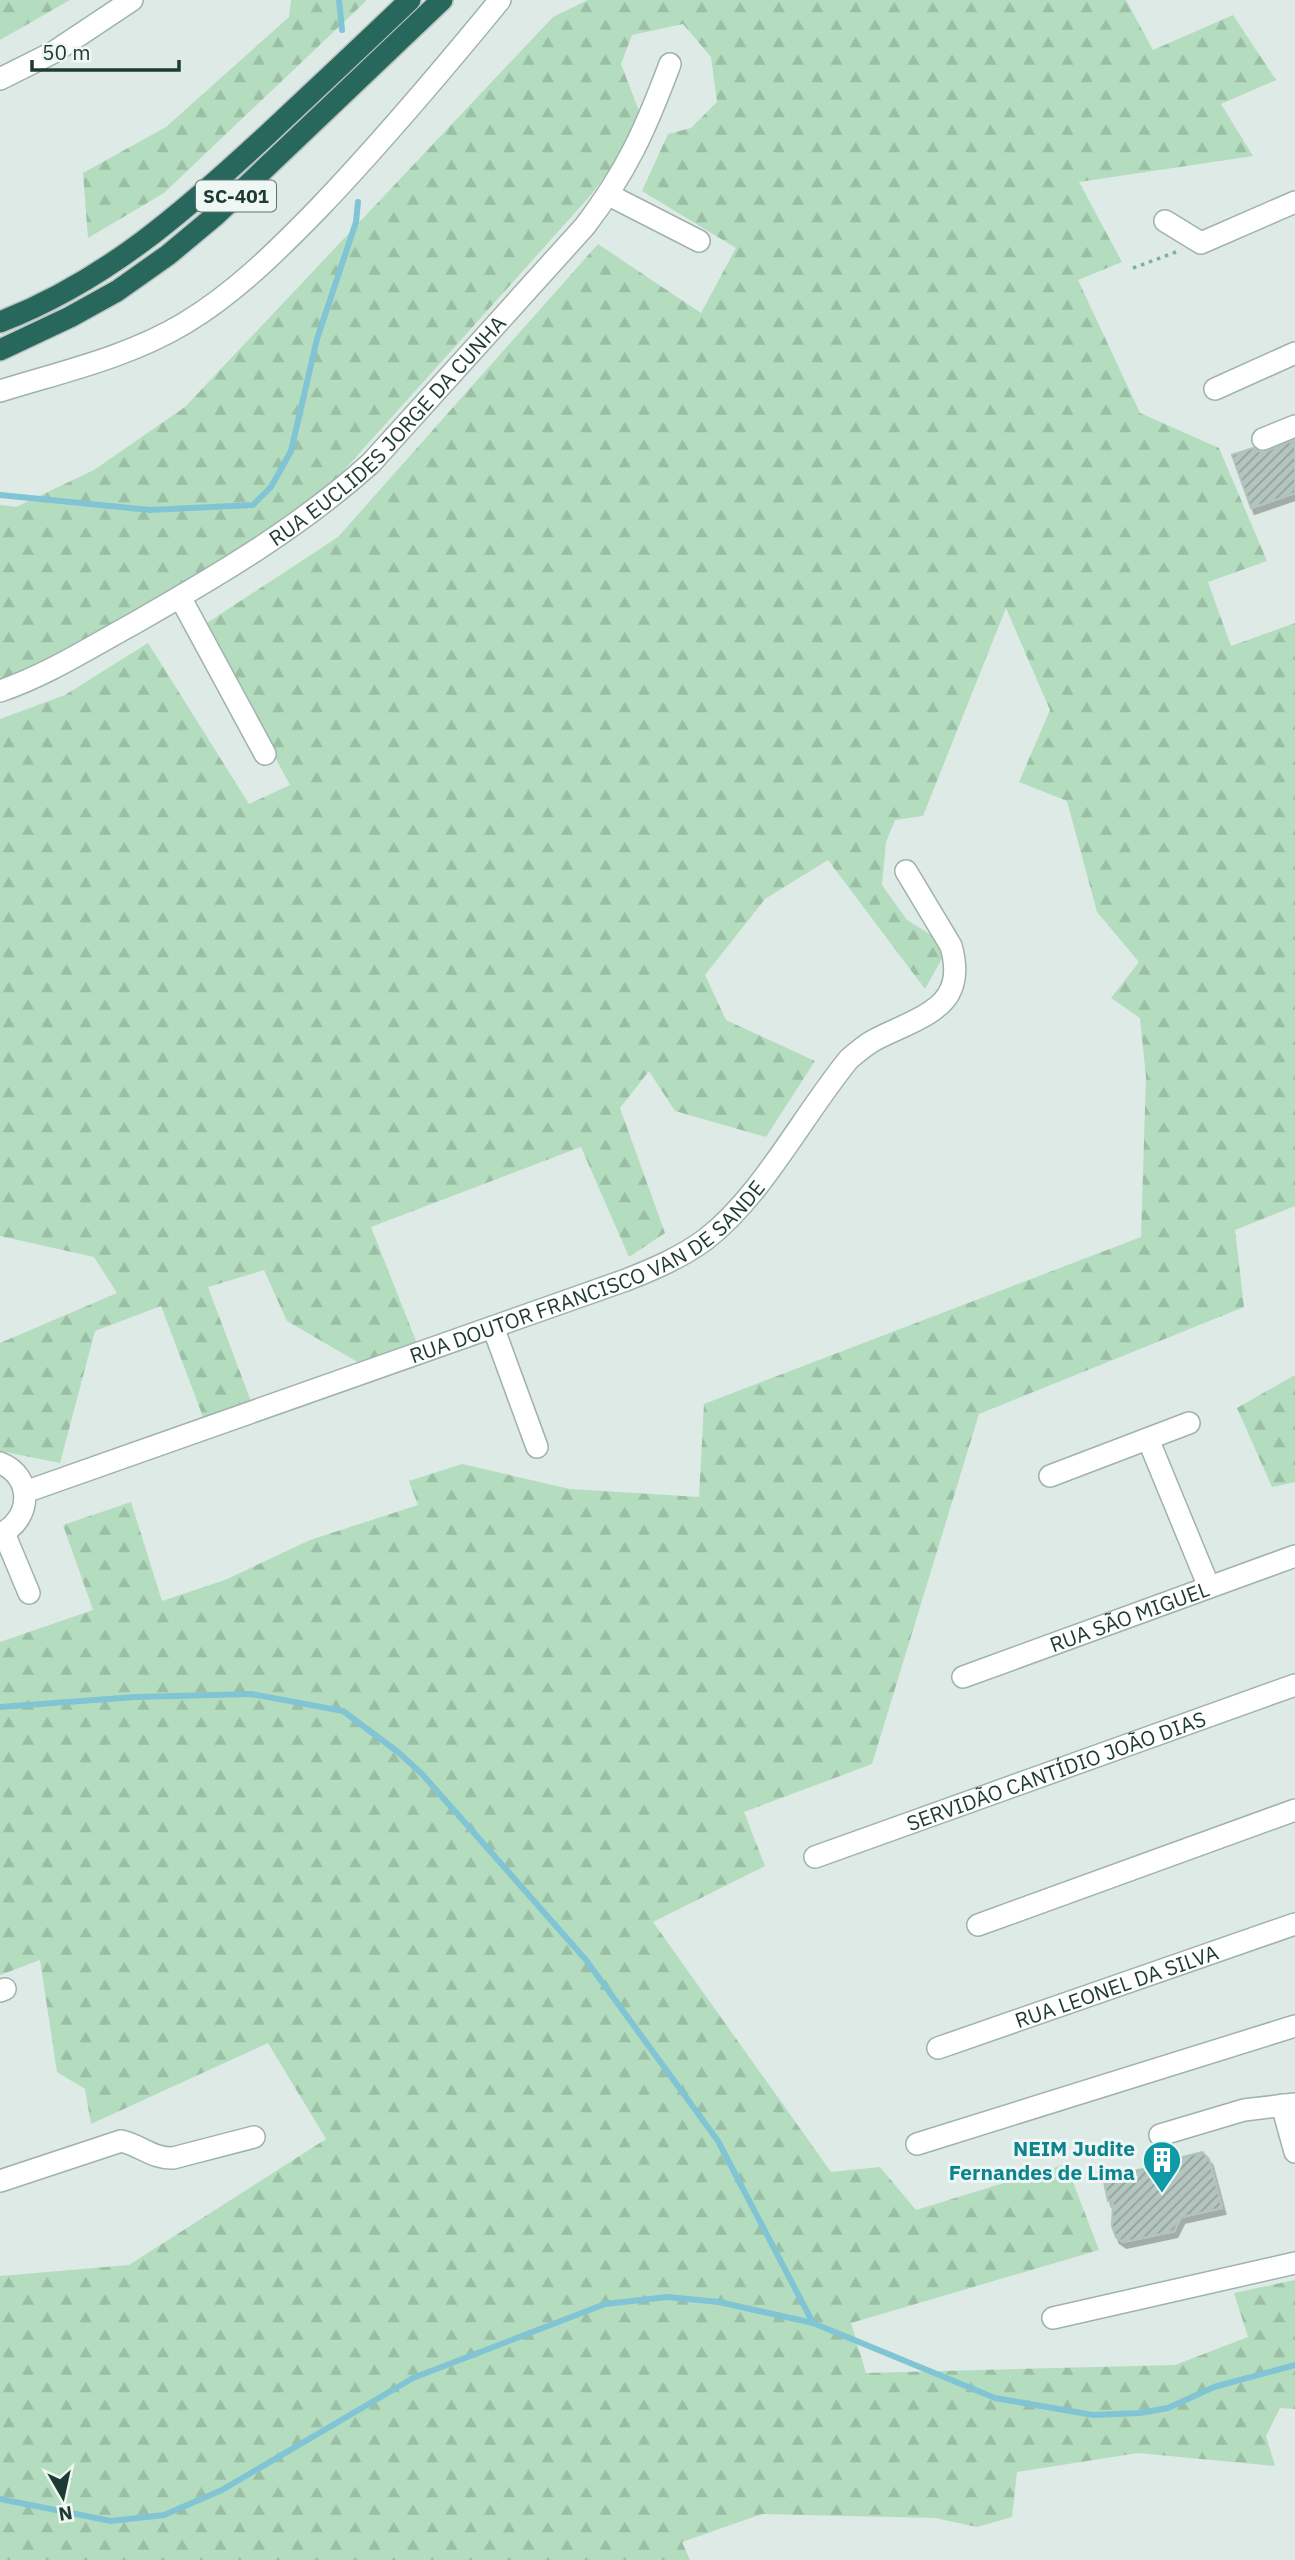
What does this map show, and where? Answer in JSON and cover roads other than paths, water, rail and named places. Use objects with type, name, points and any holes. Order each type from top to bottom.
[{"type":"highway","name":"SC-401","points":[[0,322],[62,294],[109,267],[150,238],[195,202],[410,0]]},
{"type":"highway","name":"SC-401","points":[[0,350],[117,291],[168,255],[216,215],[442,0]]},
{"type":"street","points":[[0,79],[54,52],[132,0]]},
{"type":"street","points":[[0,391],[126,350],[185,323],[222,296],[286,242],[354,172],[419,99],[500,0]]},
{"type":"street","name":"RUA EUCLIDES JORGE DA CUNHA","points":[[0,691],[41,676],[273,541],[341,490],[371,463],[585,226],[609,195],[638,145],[670,64]]},
{"type":"street","points":[[609,195],[699,241]]},
{"type":"street","points":[[1165,221],[1201,243],[1295,202]]},
{"type":"street","points":[[1215,389],[1295,354]]},
{"type":"street","points":[[1263,439],[1295,426]]},
{"type":"street","points":[[180,597],[265,754]]},
{"type":"street","name":"RUA DOUTOR FRANCISCO VAN DE SANDE","points":[[25,1492],[656,1268],[706,1239],[746,1200],[849,1059],[870,1042],[926,1014],[942,1002],[951,990],[954,974],[951,946],[906,871]]},
{"type":"street","points":[[493,1327],[537,1447]]},
{"type":"street","points":[[1050,1476],[1189,1423]]},
{"type":"street","points":[[1148,1439],[1209,1587]]},
{"type":"street","points":[[0,1463],[15,1473],[25,1492],[21,1516],[14,1526],[2,1533],[29,1593]]},
{"type":"street","name":"RUA SÃO MIGUEL","points":[[962,1677],[1295,1556]]},
{"type":"street","name":"SERVIDÃO CANTÍDIO JOÃO DIAS","points":[[815,1857],[1295,1685]]},
{"type":"street","points":[[978,1925],[1295,1810]]},
{"type":"street","name":"RUA LEONEL DA SILVA","points":[[938,2048],[1295,1924]]},
{"type":"street","points":[[917,2144],[1295,2026]]},
{"type":"street","points":[[1160,2135],[1244,2110],[1288,2104],[1295,2152]]},
{"type":"street","points":[[0,2181],[121,2141],[141,2147],[161,2159],[254,2137]]},
{"type":"street","points":[[1053,2318],[1295,2263]]},
{"type":"waterway","points":[[339,0],[342,30]]},
{"type":"waterway","points":[[0,495],[150,510],[253,505],[271,487],[291,451],[317,339],[356,222],[358,202]]},
{"type":"waterway","points":[[0,1707],[135,1697],[251,1694],[343,1711],[398,1752],[422,1774],[586,1960],[718,2141],[813,2323]]},
{"type":"waterway","points":[[0,2499],[111,2521],[164,2515],[222,2490],[413,2378],[605,2304],[667,2297],[719,2302],[813,2323],[995,2398],[1093,2415],[1140,2413],[1168,2408],[1214,2387],[1295,2365]]},
{"type":"place","name":"NEIM Judite Fernandes de Lima","points":[[1162,2194]]}]
